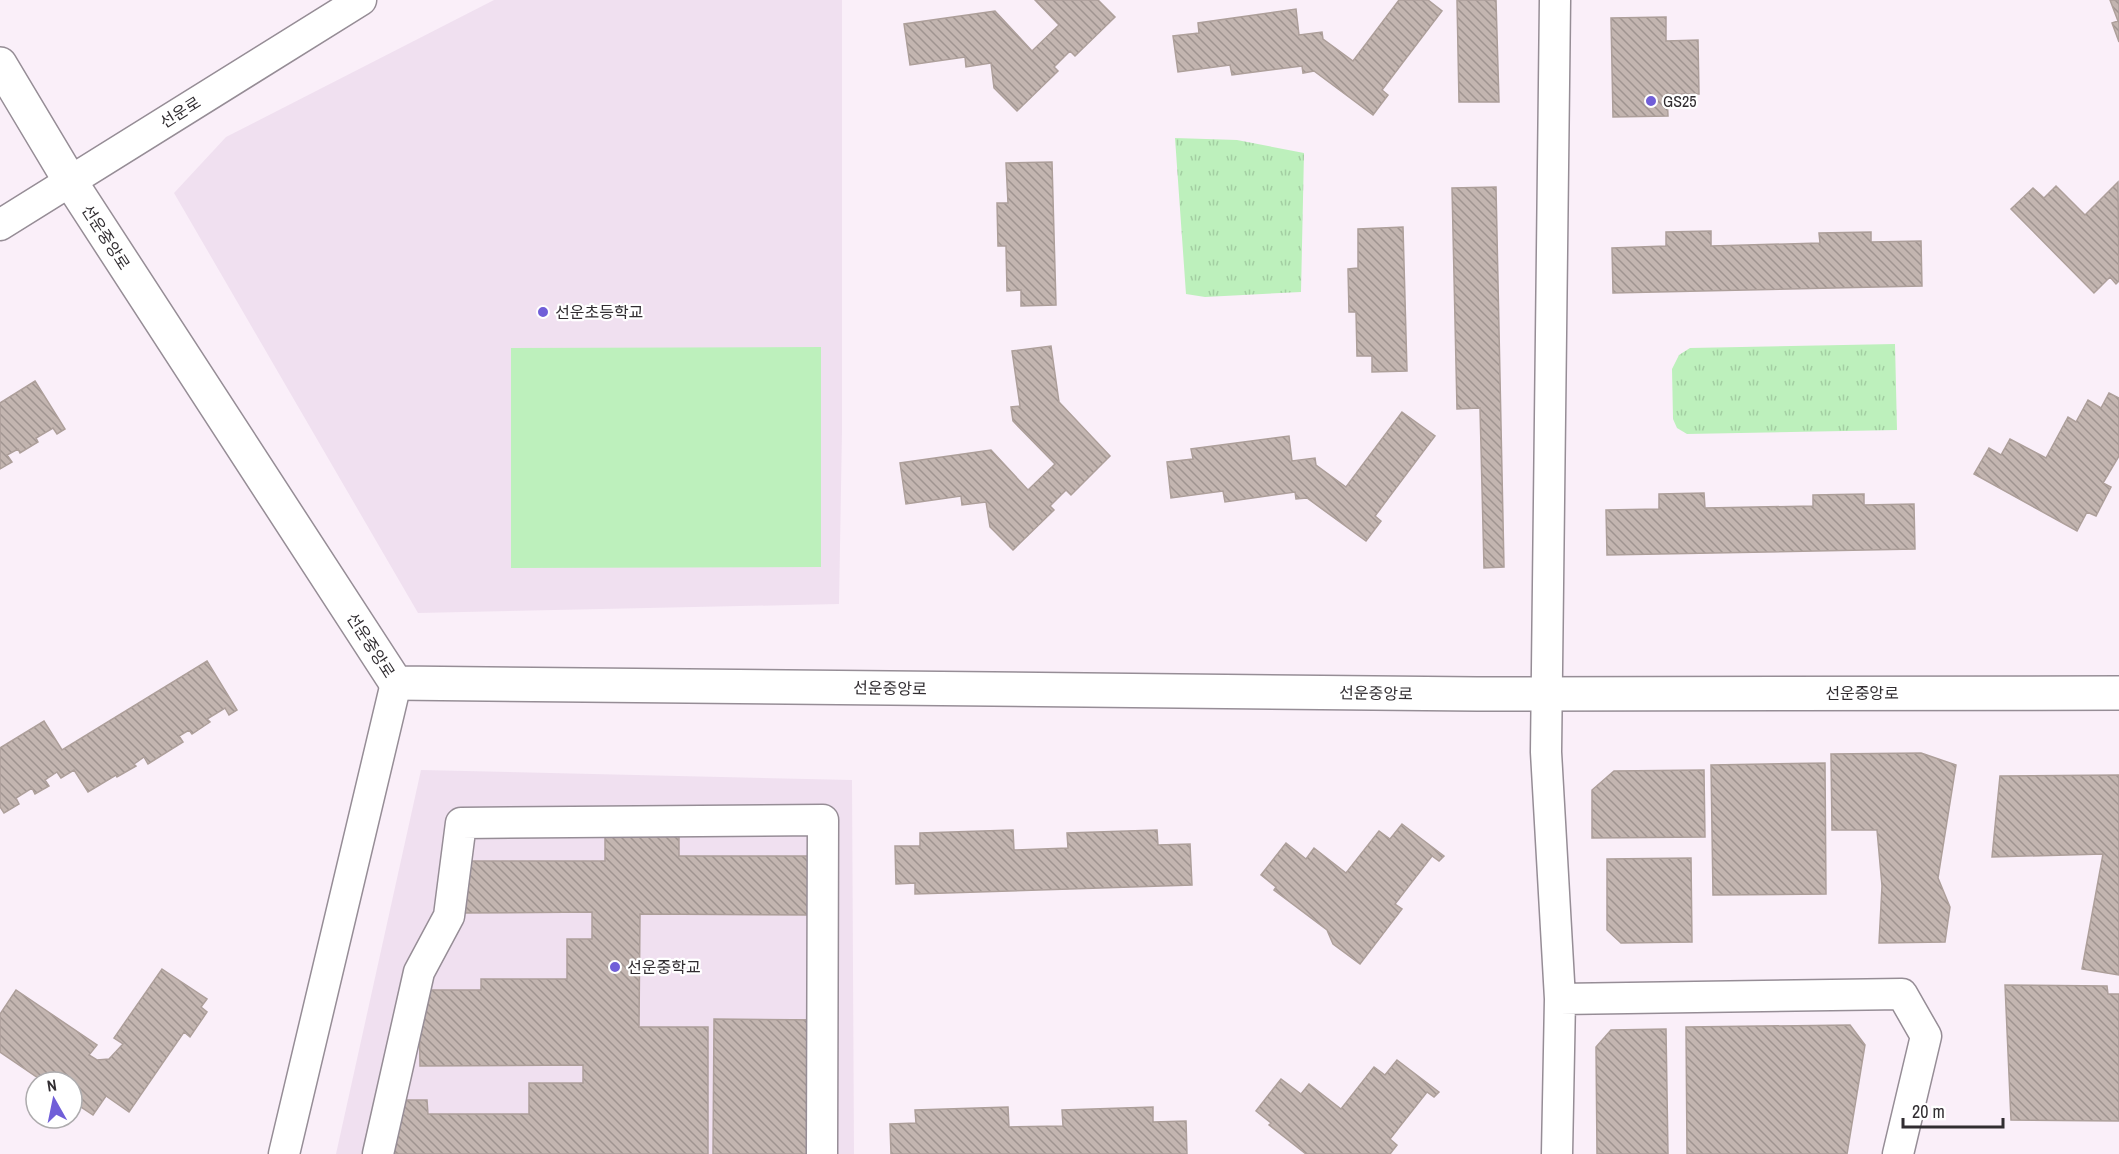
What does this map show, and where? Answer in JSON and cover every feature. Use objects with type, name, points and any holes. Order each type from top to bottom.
[{"type":"street","name":"선운로","points":[[0,225],[361,0]]},
{"type":"street","points":[[1556,0],[1546,752],[1560,999],[1557,1154]]},
{"type":"street","name":"선운중앙로","points":[[0,64],[70,182],[396,683],[1546,694],[2119,693]]},
{"type":"street","points":[[284,1154],[396,683]]},
{"type":"street","points":[[378,1154],[419,972],[448,916],[461,824],[823,820],[822,1154]]},
{"type":"street","points":[[1560,999],[1902,994],[1926,1036],[1898,1154]]},
{"type":"shaded area","name":"선운초등학교","points":[[494,0],[842,0],[842,431],[839,604],[418,613],[174,193],[226,137]]},
{"type":"shaded area","name":"선운중학교","points":[[421,770],[852,780],[854,1154],[336,1154]]},
{"type":"green space","points":[[1175,138],[1237,140],[1304,153],[1301,292],[1205,297],[1186,294]]},
{"type":"green space","points":[[1895,344],[1897,430],[1687,434],[1677,428],[1673,419],[1672,369],[1679,355],[1690,348]]},
{"type":"green space","points":[[821,347],[821,567],[511,568],[511,348]]},
{"type":"building","points":[[1035,0],[1098,0],[1115,17],[1075,56],[1070,51],[1054,67],[1058,71],[1017,111],[994,88],[991,63],[966,67],[965,57],[910,65],[904,24],[995,11],[1032,51],[1059,25]]},
{"type":"building","points":[[1399,0],[1428,0],[1442,11],[1382,90],[1388,95],[1373,115],[1314,71],[1303,73],[1302,66],[1232,75],[1230,65],[1178,72],[1173,36],[1199,33],[1198,23],[1296,9],[1299,35],[1322,32],[1323,39],[1353,61]]},
{"type":"building","points":[[1457,0],[1496,0],[1499,102],[1459,102]]},
{"type":"building","points":[[2110,0],[2119,0],[2119,42],[2112,23],[2118,21]]},
{"type":"building","points":[[1666,17],[1666,41],[1698,40],[1699,94],[1667,94],[1668,116],[1613,117],[1611,18]]},
{"type":"building","points":[[1052,162],[1056,305],[1021,306],[1021,290],[1007,291],[1006,246],[998,246],[997,203],[1008,203],[1006,163]]},
{"type":"building","points":[[2118,182],[2119,281],[2116,284],[2110,277],[2094,293],[2011,209],[2033,188],[2044,198],[2056,186],[2085,215]]},
{"type":"building","points":[[1496,187],[1504,567],[1484,568],[1480,408],[1457,409],[1452,188]]},
{"type":"building","points":[[1403,227],[1407,371],[1372,372],[1372,356],[1357,356],[1356,312],[1349,312],[1348,269],[1358,268],[1358,229]]},
{"type":"building","points":[[1711,231],[1711,246],[1820,243],[1819,233],[1871,232],[1871,242],[1921,241],[1922,286],[1613,293],[1612,248],[1666,246],[1666,232]]},
{"type":"building","points":[[1051,346],[1059,402],[1110,456],[1071,495],[1066,490],[1050,506],[1054,510],[1013,550],[990,527],[986,502],[962,505],[961,496],[906,504],[900,463],[991,450],[1028,490],[1055,464],[1013,421],[1011,407],[1020,406],[1012,351]]},
{"type":"building","points":[[35,381],[65,429],[57,434],[53,428],[36,438],[38,442],[20,453],[18,449],[7,455],[12,462],[0,469],[0,403]]},
{"type":"building","points":[[2109,393],[2119,398],[2119,456],[2103,483],[2111,487],[2096,516],[2087,512],[2077,531],[1974,474],[1989,448],[2001,455],[2010,439],[2046,458],[2068,417],[2076,422],[2088,400],[2101,408]]},
{"type":"building","points":[[1402,412],[1435,436],[1375,516],[1381,521],[1366,541],[1307,498],[1296,499],[1295,492],[1225,502],[1223,491],[1171,498],[1167,462],[1193,459],[1191,449],[1289,436],[1292,461],[1315,458],[1316,465],[1346,487]]},
{"type":"building","points":[[1704,493],[1705,508],[1813,506],[1813,495],[1864,494],[1864,505],[1914,504],[1915,549],[1607,555],[1606,510],[1659,509],[1659,494]]},
{"type":"building","points":[[207,661],[237,710],[229,715],[225,708],[207,719],[210,722],[192,734],[189,730],[179,736],[183,742],[148,764],[144,757],[134,764],[136,766],[88,792],[74,770],[61,778],[57,772],[45,780],[49,786],[35,794],[32,788],[16,798],[19,804],[4,813],[0,807],[0,748],[44,721],[62,750]]},
{"type":"building","points":[[1921,753],[1956,765],[1938,878],[1950,907],[1945,942],[1879,943],[1882,886],[1877,830],[1832,830],[1831,754]]},
{"type":"building","points":[[1825,763],[1826,894],[1713,895],[1711,765]]},
{"type":"building","points":[[1704,770],[1705,837],[1592,838],[1592,790],[1614,771]]},
{"type":"building","points":[[2119,775],[2119,975],[2082,969],[2103,854],[1992,857],[2000,776]]},
{"type":"building","points":[[1402,824],[1444,856],[1439,861],[1432,856],[1395,904],[1402,909],[1360,964],[1333,944],[1327,930],[1274,890],[1276,887],[1261,875],[1286,843],[1306,859],[1314,848],[1346,873],[1379,831],[1390,839]]},
{"type":"building","points":[[1013,830],[1014,850],[1068,848],[1067,833],[1157,830],[1158,845],[1190,844],[1192,885],[915,894],[915,883],[896,884],[895,846],[920,846],[920,833]]},
{"type":"building","points":[[605,833],[679,833],[679,856],[810,856],[809,915],[640,914],[639,1027],[708,1027],[708,1154],[390,1154],[396,1100],[427,1100],[428,1114],[529,1114],[529,1083],[583,1083],[583,1065],[420,1066],[419,990],[481,990],[481,979],[567,979],[567,939],[592,939],[592,912],[462,913],[462,861],[605,861]]},
{"type":"building","points":[[1691,858],[1692,942],[1621,943],[1607,930],[1607,859]]},
{"type":"building","points":[[162,969],[207,999],[201,1007],[207,1012],[190,1037],[184,1032],[129,1112],[106,1096],[93,1115],[84,1109],[84,1070],[26,1070],[0,1052],[0,1014],[16,990],[97,1045],[89,1055],[97,1060],[109,1059],[123,1044],[114,1038]]},
{"type":"building","points":[[2005,985],[2107,986],[2108,994],[2119,994],[2119,1121],[2011,1120]]},
{"type":"building","points":[[714,1019],[822,1020],[821,1154],[713,1154]]},
{"type":"building","points":[[1850,1025],[1865,1045],[1847,1154],[1687,1154],[1686,1027]]},
{"type":"building","points":[[1666,1029],[1668,1154],[1597,1154],[1596,1047],[1611,1030]]},
{"type":"building","points":[[1397,1060],[1439,1092],[1434,1097],[1427,1092],[1390,1139],[1397,1145],[1390,1154],[1306,1154],[1269,1125],[1271,1123],[1256,1111],[1281,1079],[1301,1094],[1309,1084],[1341,1109],[1374,1067],[1385,1075]]},
{"type":"building","points":[[1008,1107],[1009,1127],[1063,1126],[1062,1110],[1153,1107],[1153,1122],[1186,1121],[1187,1154],[891,1154],[890,1124],[916,1123],[915,1110]]},
{"type":"place","name":"GS25","points":[[1651,101]]},
{"type":"place","name":"선운초등학교","points":[[543,312]]},
{"type":"place","name":"선운중학교","points":[[615,967]]}]
